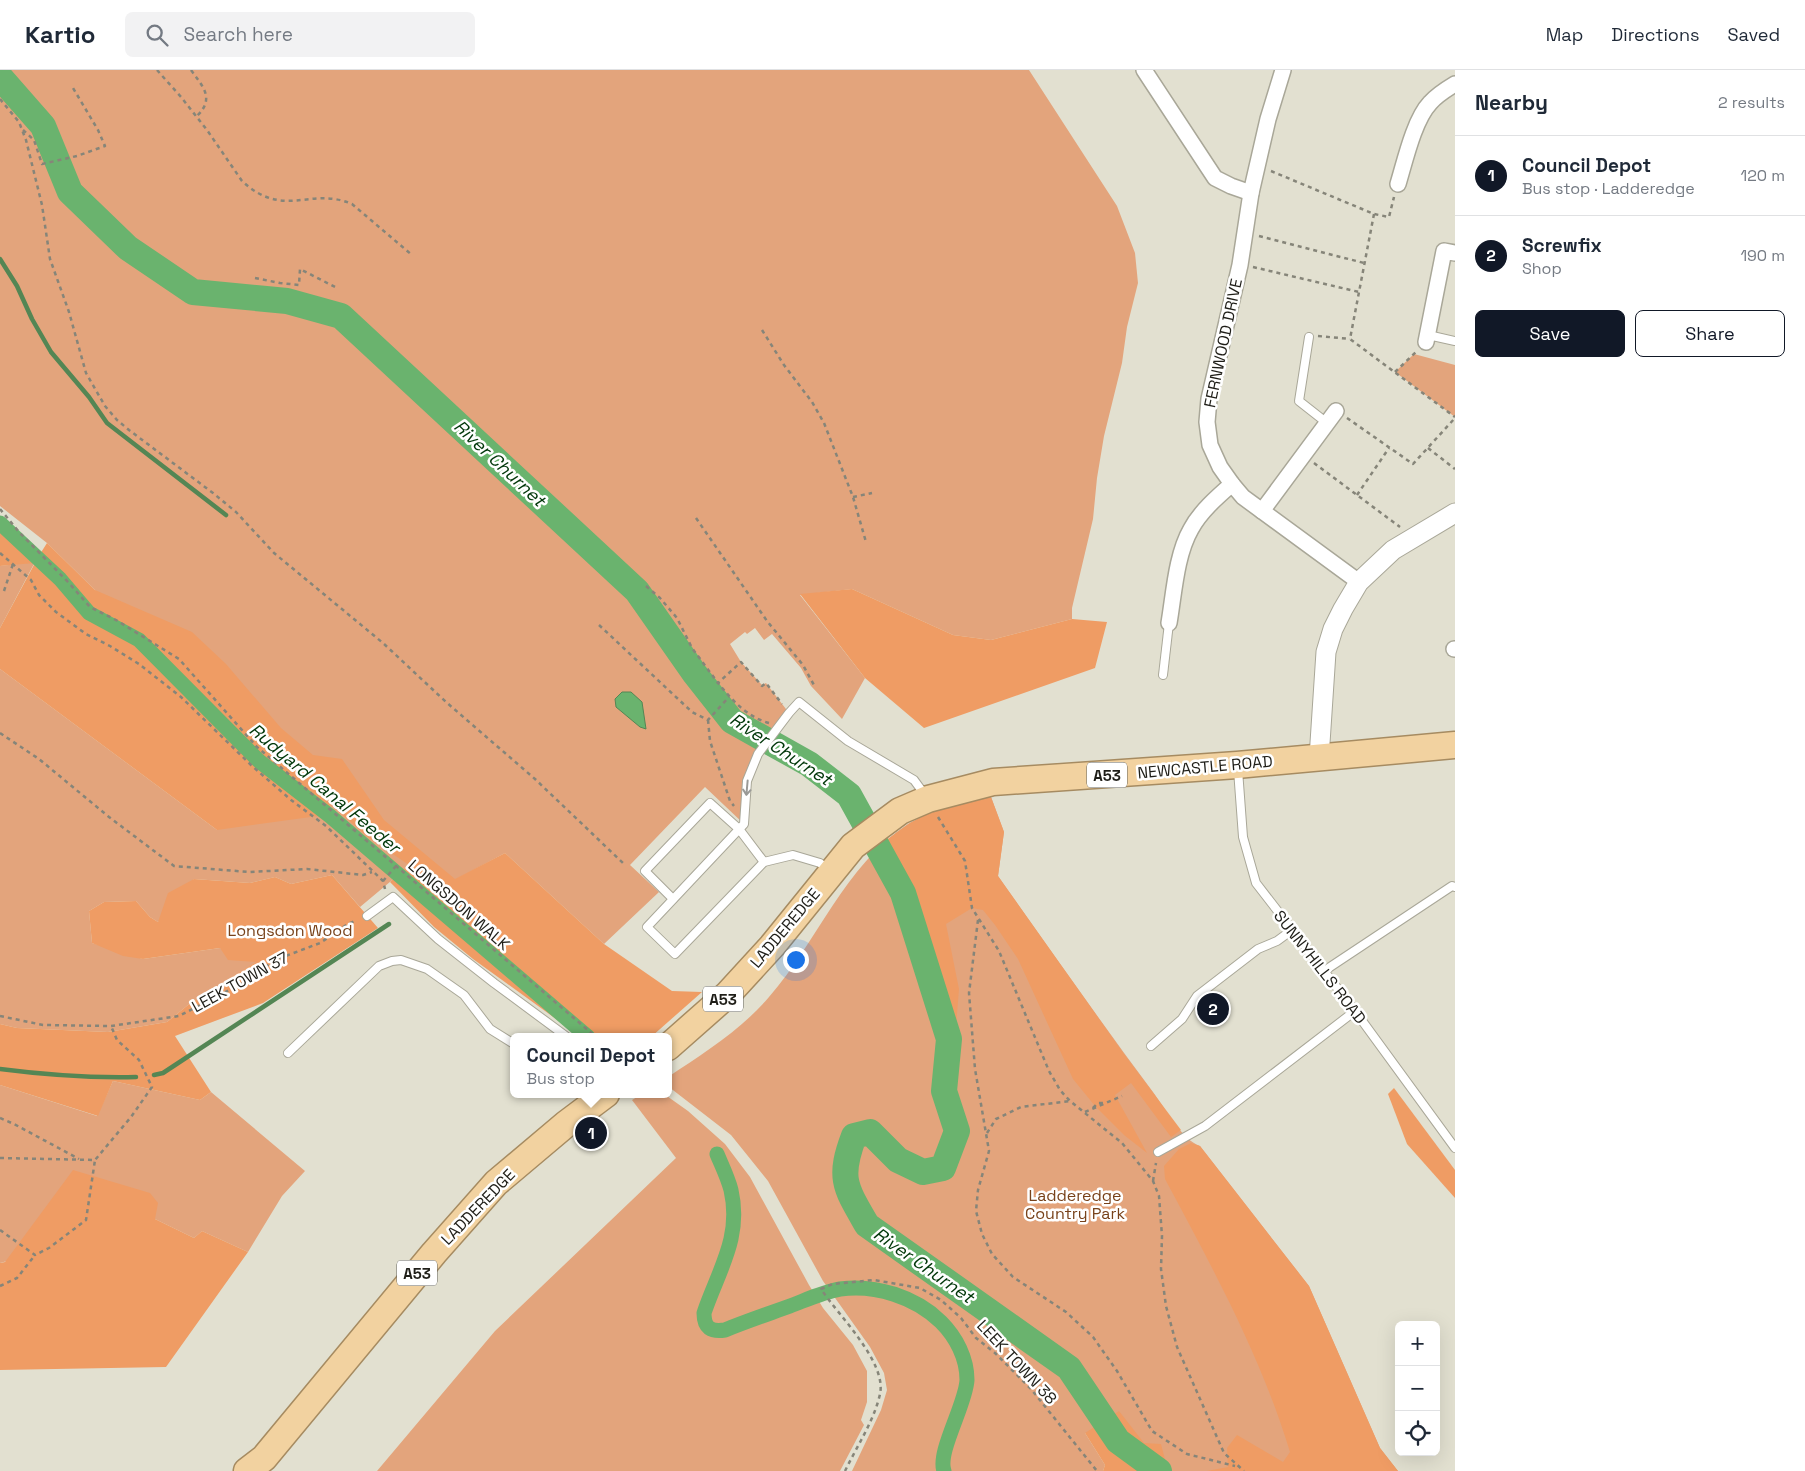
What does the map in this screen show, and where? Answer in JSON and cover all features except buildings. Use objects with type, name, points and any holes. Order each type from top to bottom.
[{"type":"highway","name":"NEWCASTLE ROAD","points":[[853,846],[900,811],[928,799],[993,782],[1238,765],[1455,744]]},
{"type":"highway","name":"LADDEREDGE","points":[[672,1043],[728,994],[772,946],[853,846]]},
{"type":"highway","name":"LADDEREDGE","points":[[247,1471],[264,1458],[434,1253],[496,1183],[566,1124],[601,1098]]},
{"type":"street","points":[[1144,70],[1215,178],[1251,193]]},
{"type":"street","name":"FERNWOOD DRIVE","points":[[1283,70],[1268,118],[1251,193],[1240,265],[1209,399],[1207,422],[1210,445],[1220,467],[1243,496],[1359,582]]},
{"type":"street","points":[[1398,184],[1419,119],[1428,104],[1441,92],[1455,84]]},
{"type":"street","points":[[1427,339],[1444,252],[1455,253]]},
{"type":"street","points":[[1262,511],[1336,411]]},
{"type":"street","points":[[1169,623],[1182,551],[1186,539],[1200,517],[1232,484]]},
{"type":"street","points":[[1319,758],[1326,652],[1333,629],[1343,609],[1359,582],[1392,550],[1455,513]]},
{"type":"lane","points":[[1309,337],[1299,402],[1326,423]]},
{"type":"lane","points":[[1427,339],[1455,341]]},
{"type":"lane","points":[[1164,675],[1169,623]]},
{"type":"lane","points":[[832,872],[820,863],[793,855],[764,862],[675,954],[647,927],[741,826],[747,781],[758,754],[773,736],[787,711],[799,702],[848,740],[914,780],[928,799]]},
{"type":"lane","name":"SUNNYHILLS ROAD","points":[[1238,765],[1243,837],[1256,883],[1355,1011],[1455,1148]]},
{"type":"lane","points":[[673,898],[645,871],[710,803],[741,826],[764,862]]},
{"type":"lane","points":[[1324,971],[1452,886],[1455,887]]},
{"type":"lane","points":[[367,916],[393,897],[438,938],[494,983],[562,1033]]},
{"type":"lane","points":[[1151,1046],[1182,1019],[1197,996],[1258,949],[1277,941],[1292,930]]},
{"type":"lane","points":[[288,1053],[379,966],[401,960],[427,969],[444,980],[464,995],[490,1029],[510,1042]]},
{"type":"lane","points":[[1158,1152],[1205,1126],[1355,1011]]},
{"type":"path","points":[[158,70],[197,116],[242,181],[251,189],[274,200],[297,201],[328,197],[340,199],[352,204],[412,255]]},
{"type":"path","points":[[191,70],[206,92],[207,101],[203,110],[197,116]]},
{"type":"path","points":[[22,129],[34,140],[42,164],[77,156],[105,146],[98,130],[73,88]]},
{"type":"path","points":[[0,99],[18,122],[26,140],[42,205],[50,259],[69,312],[86,373],[105,406],[129,430],[236,512],[274,553],[383,643],[446,702],[535,779],[624,863]]},
{"type":"path","points":[[1258,166],[1374,214],[1388,217],[1398,184]]},
{"type":"path","points":[[1350,339],[1374,214]]},
{"type":"path","points":[[1245,232],[1364,262]]},
{"type":"path","points":[[1240,265],[1359,292]]},
{"type":"path","points":[[255,278],[299,285],[300,269],[337,288]]},
{"type":"path","points":[[762,330],[819,413],[854,497],[866,542]]},
{"type":"path","points":[[1309,337],[1326,336],[1350,339],[1455,417],[1413,464],[1336,411]]},
{"type":"path","points":[[1395,372],[1427,339]]},
{"type":"path","points":[[1357,495],[1389,448]]},
{"type":"path","points":[[1428,448],[1455,469]]},
{"type":"path","points":[[1303,455],[1414,537]]},
{"type":"path","points":[[854,497],[872,492]]},
{"type":"path","name":"LONGSDON WALK","points":[[0,509],[90,607],[116,620],[179,659],[257,747],[591,1033]]},
{"type":"path","points":[[696,518],[767,621],[803,665],[814,685]]},
{"type":"path","points":[[0,553],[31,580],[39,594],[56,612],[86,634],[139,664],[181,697],[251,765],[291,800],[326,826],[382,881],[396,866]]},
{"type":"path","points":[[4,591],[13,564]]},
{"type":"path","points":[[646,586],[660,598],[677,618],[692,648],[718,683],[729,697],[747,713],[769,723],[787,711],[766,683],[762,686],[741,662],[718,683]]},
{"type":"path","points":[[599,625],[692,712],[708,720]]},
{"type":"path","points":[[729,697],[708,720],[710,741],[730,801],[735,809]]},
{"type":"path","points":[[0,733],[39,760],[109,817],[174,866],[249,872],[307,868],[363,875],[372,872]]},
{"type":"path","points":[[928,799],[965,861],[972,908],[999,951],[1049,1071],[1060,1090],[1070,1101],[1122,1143],[1154,1181],[1159,1196],[1162,1236],[1161,1269],[1166,1306],[1178,1347],[1224,1453],[1236,1466],[1244,1471]]},
{"type":"path","name":"LEEK TOWN 37","points":[[0,1016],[43,1025],[111,1026],[179,1016],[243,983],[275,960],[320,943],[348,924],[367,916]]},
{"type":"path","points":[[978,918],[969,993],[975,1069],[987,1133],[988,1151],[978,1190],[976,1211],[982,1234],[992,1254],[1013,1277],[1066,1312],[1093,1337],[1117,1370],[1152,1431],[1186,1454],[1236,1466]]},
{"type":"path","points":[[0,1286],[17,1278],[35,1255],[49,1248],[86,1220],[95,1160],[131,1117],[152,1087],[139,1060],[116,1040],[111,1026]]},
{"type":"path","points":[[1085,1112],[1122,1096]]},
{"type":"path","points":[[987,1133],[996,1120],[1021,1107],[1070,1101]]},
{"type":"path","points":[[0,1118],[80,1160]]},
{"type":"path","points":[[1154,1181],[1158,1152]]},
{"type":"path","points":[[0,1158],[95,1160]]},
{"type":"path","points":[[0,1230],[35,1255]]},
{"type":"path","name":"LEEK TOWN 38","points":[[845,1471],[874,1412],[881,1392],[878,1373],[870,1354],[821,1290],[833,1284],[874,1280],[920,1288],[940,1300],[961,1318],[976,1338],[1031,1390],[1096,1471]]},
{"type":"green space","points":[[0,70],[1029,70],[1117,206],[1135,253],[1138,283],[1127,327],[1122,363],[1104,436],[1093,519],[1072,608],[1072,619],[991,640],[953,635],[852,589],[800,595],[865,678],[842,719],[811,686],[801,668],[772,634],[764,640],[755,628],[747,634],[745,632],[730,644],[741,662],[762,685],[766,683],[789,713],[758,754],[747,781],[744,824],[705,787],[630,865],[659,892],[604,944],[505,853],[440,888],[409,866],[360,907],[332,875],[291,884],[275,877],[250,883],[194,879],[158,922],[150,917],[136,901],[104,902],[89,911],[92,943],[143,959],[220,948],[257,962],[188,1005],[167,1022],[108,1032],[17,1028],[0,1024],[0,669],[217,830],[95,590],[47,543],[0,506]]},
{"type":"green space","points":[[1414,354],[1455,365],[1455,417],[1395,372]]},
{"type":"green space","points":[[0,530],[35,562],[47,543],[95,590],[192,632],[226,664],[281,728],[313,755],[342,759],[384,820],[455,879],[505,853],[604,944],[672,991],[702,992],[656,1033],[575,1033],[473,959],[434,927],[390,882],[409,865],[369,838],[331,805],[318,816],[217,830],[0,669],[0,628],[35,563],[0,566]]},
{"type":"green space","points":[[35,562],[0,628],[0,566]]},
{"type":"green space","points":[[852,589],[953,635],[991,640],[1072,619],[1107,622],[1095,668],[924,728],[865,678],[800,594]]},
{"type":"green space","name":"Ladderedge Country Park","points":[[991,797],[1004,832],[998,876],[1174,1123],[1193,1143],[1200,1146],[1309,1286],[1380,1448],[1398,1471],[1169,1471],[1122,1437],[1085,1433],[1105,1465],[1103,1471],[852,1471],[881,1410],[887,1390],[884,1373],[870,1347],[823,1281],[768,1181],[731,1135],[672,1089],[672,1074],[721,1040],[758,1009],[786,975],[849,882],[886,841],[908,824]]},
{"type":"green space","points":[[991,797],[1004,832],[998,876],[1124,1054],[1181,1130],[1171,1137],[1131,1083],[1115,1095],[1147,1153],[1124,1135],[1095,1106],[1073,1079],[1018,959],[983,910],[972,908],[946,924],[959,989],[955,1039],[911,890],[885,841],[910,823],[933,810]]},
{"type":"green space","name":"Longsdon Wood","points":[[332,875],[378,928],[263,1003],[175,1036],[211,1092],[200,1100],[113,1081],[98,1116],[0,1085],[0,1024],[17,1028],[108,1032],[167,1022],[188,1005],[256,962],[228,960],[220,948],[143,959],[123,956],[92,943],[89,911],[104,902],[136,901],[150,917],[158,922],[168,893],[194,879],[250,883],[275,877],[291,884]]},
{"type":"green space","points":[[113,1081],[200,1100],[211,1092],[305,1171],[282,1196],[248,1252],[202,1231],[194,1238],[155,1219],[0,1263],[0,1085],[97,1116]]},
{"type":"green space","points":[[1394,1088],[1455,1170],[1455,1198],[1407,1144],[1388,1094]]},
{"type":"green space","points":[[635,1098],[670,1098],[688,1111],[725,1144],[750,1177],[823,1308],[853,1345],[867,1371],[867,1402],[861,1420],[864,1425],[840,1471],[377,1471],[495,1331],[676,1158],[632,1100]]},
{"type":"green space","points":[[1191,1143],[1200,1146],[1309,1286],[1380,1448],[1398,1471],[1207,1471],[1228,1467],[1227,1448],[1237,1435],[1283,1462],[1290,1452],[1265,1381],[1234,1312],[1165,1179],[1164,1166],[1179,1149]]},
{"type":"green space","points":[[73,1170],[150,1193],[158,1203],[155,1219],[194,1238],[202,1231],[248,1252],[166,1367],[0,1370],[0,1263],[5,1262]]},
{"type":"green space","points":[[1119,1411],[1144,1443],[1161,1444],[1168,1471],[1103,1471],[1105,1465],[1085,1433]]},
{"type":"shaded area","points":[[622,692],[631,692],[642,702],[646,729],[640,727],[616,707],[615,699]]},
{"type":"waterway","name":"River Churnet","points":[[0,77],[43,126],[70,192],[128,248],[193,292],[287,301],[341,316],[637,591],[695,674],[732,721],[809,764],[849,795],[903,893],[949,1039],[944,1091],[957,1131],[943,1168],[923,1172],[898,1160],[870,1132],[854,1136],[846,1162],[845,1173],[846,1182],[853,1201],[867,1225],[1069,1368],[1118,1441],[1159,1471]]},
{"type":"waterway","points":[[0,259],[17,286],[32,319],[51,352],[89,397],[107,423],[226,515]]},
{"type":"waterway","name":"Rudyard Canal Feeder","points":[[0,523],[60,579],[89,613],[139,640],[259,761],[330,816],[583,1033]]},
{"type":"waterway","points":[[154,1075],[163,1073],[389,924]]},
{"type":"waterway","points":[[0,1069],[68,1076],[136,1077]]},
{"type":"waterway","name":"Rudyard Canal Feeder","points":[[717,1154],[727,1176],[734,1207],[731,1239],[727,1254],[704,1313],[705,1322],[709,1328],[725,1330],[821,1294],[840,1289],[853,1288],[881,1291],[894,1294],[920,1306],[941,1322],[951,1334],[960,1348],[965,1364],[967,1380],[962,1402],[944,1452],[944,1471]]},
{"type":"place","name":"Screwfix","points":[[1213,1009]]},
{"type":"place","name":"Council Depot","points":[[591,1133]]}]
